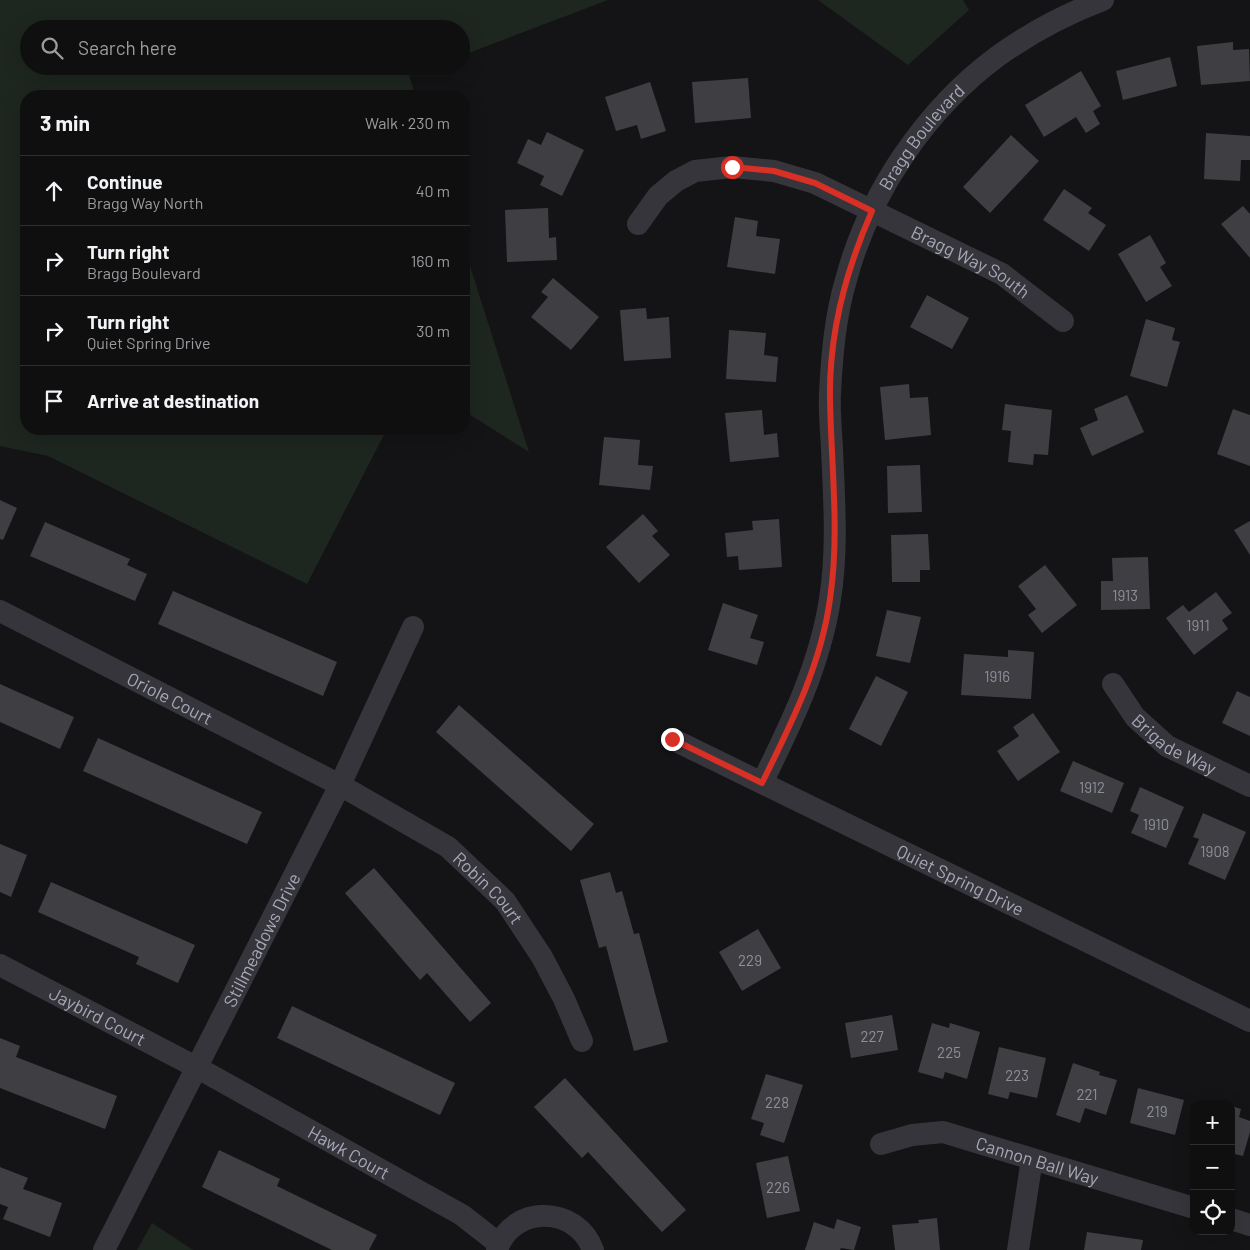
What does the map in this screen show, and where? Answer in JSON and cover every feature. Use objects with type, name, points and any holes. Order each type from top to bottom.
[{"type":"street","name":"Bragg Boulevard","points":[[762,783],[799,708],[817,656],[830,600],[835,545],[830,396],[834,335],[845,280],[857,244],[892,173],[918,136],[941,108],[967,82],[998,56],[1025,38],[1059,19],[1103,0]]},
{"type":"street","name":"Bragg Way South","points":[[638,224],[658,196],[676,181],[696,171],[732,167],[774,171],[815,183],[1002,274],[1063,321]]},
{"type":"street","name":"Oriole Court","points":[[0,611],[340,785]]},
{"type":"street","name":"Stillmeadows Drive","points":[[104,1250],[340,785],[413,627]]},
{"type":"street","name":"Brigade Way","points":[[1113,684],[1135,717],[1167,746],[1250,786]]},
{"type":"street","name":"Quiet Spring Drive","points":[[672,739],[1250,1021]]},
{"type":"street","name":"Robin Court","points":[[340,785],[448,847],[505,901],[542,957],[564,999],[582,1042]]},
{"type":"street","name":"Jaybird Court","points":[[0,965],[196,1067]]},
{"type":"street","name":"Hawk Court","points":[[196,1067],[462,1215],[498,1247],[508,1231],[521,1221],[536,1216],[552,1216],[568,1220],[581,1229],[593,1250]]},
{"type":"street","name":"Cannon Ball Way","points":[[881,1144],[912,1136],[943,1132],[1190,1207]]},
{"type":"street","points":[[1018,1250],[1032,1159]]},
{"type":"street","points":[[1235,1220],[1250,1225]]},
{"type":"shaded area","points":[[0,0],[608,0],[470,53],[470,20],[20,20],[20,75],[412,75],[409,76],[414,90],[20,90],[20,435],[384,435],[307,584],[48,456],[0,446]]},
{"type":"shaded area","points":[[818,0],[963,0],[969,10],[908,65]]},
{"type":"shaded area","points":[[470,266],[529,452],[470,415]]},
{"type":"shaded area","points":[[152,1223],[193,1250],[137,1250]]},
{"type":"building","points":[[1233,42],[1233,50],[1249,49],[1250,81],[1201,85],[1197,46]]},
{"type":"building","points":[[1170,57],[1177,86],[1123,100],[1116,71]]},
{"type":"building","points":[[1081,71],[1101,106],[1093,111],[1100,124],[1086,133],[1076,117],[1044,137],[1025,105]]},
{"type":"building","points":[[748,78],[751,118],[695,123],[692,82]]},
{"type":"building","points":[[650,82],[666,131],[641,139],[637,125],[616,131],[605,97]]},
{"type":"building","points":[[547,132],[584,150],[562,196],[540,185],[544,176],[517,163],[528,139],[541,145]]},
{"type":"building","points":[[1206,133],[1250,136],[1250,160],[1241,160],[1240,181],[1204,179]]},
{"type":"building","points":[[1011,135],[1039,161],[990,213],[963,187]]},
{"type":"building","points":[[1064,189],[1092,208],[1088,213],[1106,225],[1089,251],[1043,220]]},
{"type":"building","points":[[1243,206],[1250,214],[1250,258],[1221,224]]},
{"type":"building","points":[[548,208],[549,238],[556,237],[557,260],[507,262],[505,210]]},
{"type":"building","points":[[735,217],[758,221],[756,236],[780,239],[775,274],[727,267]]},
{"type":"building","points":[[1150,235],[1166,263],[1160,267],[1172,286],[1146,302],[1118,254]]},
{"type":"building","points":[[553,278],[599,317],[571,350],[531,317],[548,297],[541,292]]},
{"type":"building","points":[[927,295],[969,318],[952,349],[910,327]]},
{"type":"building","points":[[646,308],[647,319],[669,317],[671,358],[624,361],[620,310]]},
{"type":"building","points":[[1146,319],[1175,328],[1172,340],[1180,342],[1167,387],[1130,376]]},
{"type":"building","points":[[729,330],[766,333],[764,355],[778,357],[776,382],[726,379]]},
{"type":"building","points":[[909,384],[910,398],[928,397],[931,435],[885,440],[880,387]]},
{"type":"building","points":[[1127,395],[1144,432],[1092,456],[1080,428],[1098,420],[1094,409]]},
{"type":"building","points":[[1005,404],[1052,410],[1048,455],[1034,454],[1033,465],[1008,462],[1011,431],[1002,430]]},
{"type":"building","points":[[1233,409],[1250,415],[1250,466],[1217,454]]},
{"type":"building","points":[[762,410],[764,435],[777,433],[779,457],[730,462],[725,413]]},
{"type":"building","points":[[604,437],[640,440],[638,465],[653,466],[650,490],[599,485]]},
{"type":"building","points":[[920,465],[922,512],[888,513],[887,466]]},
{"type":"building","points":[[0,500],[17,508],[3,540],[0,539]]},
{"type":"building","points":[[643,514],[658,531],[652,536],[670,555],[639,583],[606,547]]},
{"type":"building","points":[[779,519],[782,567],[739,570],[738,556],[727,557],[725,533],[753,530],[752,521]]},
{"type":"building","points":[[1250,521],[1250,555],[1234,530]]},
{"type":"building","points":[[45,522],[130,559],[127,565],[147,574],[135,601],[30,556]]},
{"type":"building","points":[[928,534],[930,570],[920,570],[920,582],[892,582],[891,535]]},
{"type":"building","points":[[1148,557],[1150,609],[1101,610],[1101,581],[1113,581],[1112,558]]},
{"type":"building","points":[[1045,565],[1077,605],[1042,633],[1028,615],[1036,609],[1018,586]]},
{"type":"building","points":[[173,591],[337,662],[323,696],[158,624]]},
{"type":"building","points":[[1216,592],[1232,613],[1222,620],[1228,629],[1194,655],[1166,618],[1183,605],[1189,612]]},
{"type":"building","points":[[723,603],[758,615],[750,638],[764,642],[757,665],[708,650]]},
{"type":"building","points":[[887,610],[921,617],[910,663],[876,656]]},
{"type":"building","points":[[1008,650],[1034,652],[1031,699],[961,695],[964,654],[1008,657]]},
{"type":"building","points":[[876,676],[908,692],[881,746],[849,729]]},
{"type":"building","points":[[0,684],[74,717],[60,749],[0,722]]},
{"type":"building","points":[[1237,691],[1250,697],[1250,736],[1222,723]]},
{"type":"building","points":[[459,705],[594,824],[571,851],[436,732]]},
{"type":"building","points":[[1033,713],[1060,752],[1018,781],[997,751],[1019,736],[1013,727]]},
{"type":"building","points":[[98,738],[262,812],[247,844],[83,771]]},
{"type":"building","points":[[1073,761],[1124,783],[1112,813],[1060,791]]},
{"type":"building","points":[[1140,787],[1184,807],[1166,848],[1131,833],[1139,815],[1130,811]]},
{"type":"building","points":[[1203,813],[1246,832],[1225,880],[1188,864],[1199,839],[1193,837]]},
{"type":"building","points":[[0,844],[27,855],[11,897],[0,892]]},
{"type":"building","points":[[374,868],[491,1003],[470,1022],[427,973],[420,980],[345,893]]},
{"type":"building","points":[[610,872],[616,893],[622,891],[634,934],[639,933],[668,1042],[634,1051],[606,946],[599,948],[580,880]]},
{"type":"building","points":[[51,882],[195,945],[178,983],[136,964],[139,957],[38,912]]},
{"type":"building","points":[[758,929],[781,968],[742,991],[719,952]]},
{"type":"building","points":[[292,1006],[455,1083],[440,1115],[277,1038]]},
{"type":"building","points":[[892,1015],[898,1050],[851,1058],[845,1023]]},
{"type":"building","points":[[932,1023],[949,1028],[950,1023],[980,1032],[967,1079],[945,1072],[943,1079],[918,1072]]},
{"type":"building","points":[[0,1038],[20,1046],[16,1057],[117,1096],[105,1129],[0,1088]]},
{"type":"building","points":[[999,1047],[1046,1058],[1037,1098],[1010,1092],[1008,1099],[988,1094]]},
{"type":"building","points":[[1073,1063],[1100,1072],[1099,1075],[1117,1080],[1106,1115],[1085,1108],[1080,1123],[1056,1115]]},
{"type":"building","points":[[766,1074],[803,1085],[784,1143],[760,1135],[764,1123],[751,1119]]},
{"type":"building","points":[[565,1078],[686,1210],[662,1232],[588,1152],[582,1158],[534,1107]]},
{"type":"building","points":[[1138,1088],[1184,1100],[1175,1135],[1130,1123]]},
{"type":"building","points":[[1235,1107],[1241,1109],[1239,1117],[1250,1121],[1250,1132],[1243,1156],[1235,1154]]},
{"type":"building","points":[[219,1150],[280,1179],[277,1186],[377,1235],[369,1250],[332,1250],[202,1187]]},
{"type":"building","points":[[788,1156],[800,1211],[767,1218],[756,1163]]},
{"type":"building","points":[[0,1167],[28,1178],[23,1189],[62,1203],[50,1237],[3,1219],[8,1207],[0,1204]]},
{"type":"building","points":[[937,1218],[940,1250],[895,1250],[892,1225],[919,1223],[918,1220]]},
{"type":"building","points":[[837,1219],[861,1227],[854,1250],[841,1248],[840,1250],[805,1250],[814,1222],[834,1229]]},
{"type":"building","points":[[1087,1232],[1143,1240],[1141,1250],[1084,1250]]},
{"type":"route","points":[[672,739],[762,783],[799,708],[817,656],[830,600],[835,545],[830,396],[834,335],[845,280],[857,244],[872,211],[815,183],[774,171],[732,167]]}]
